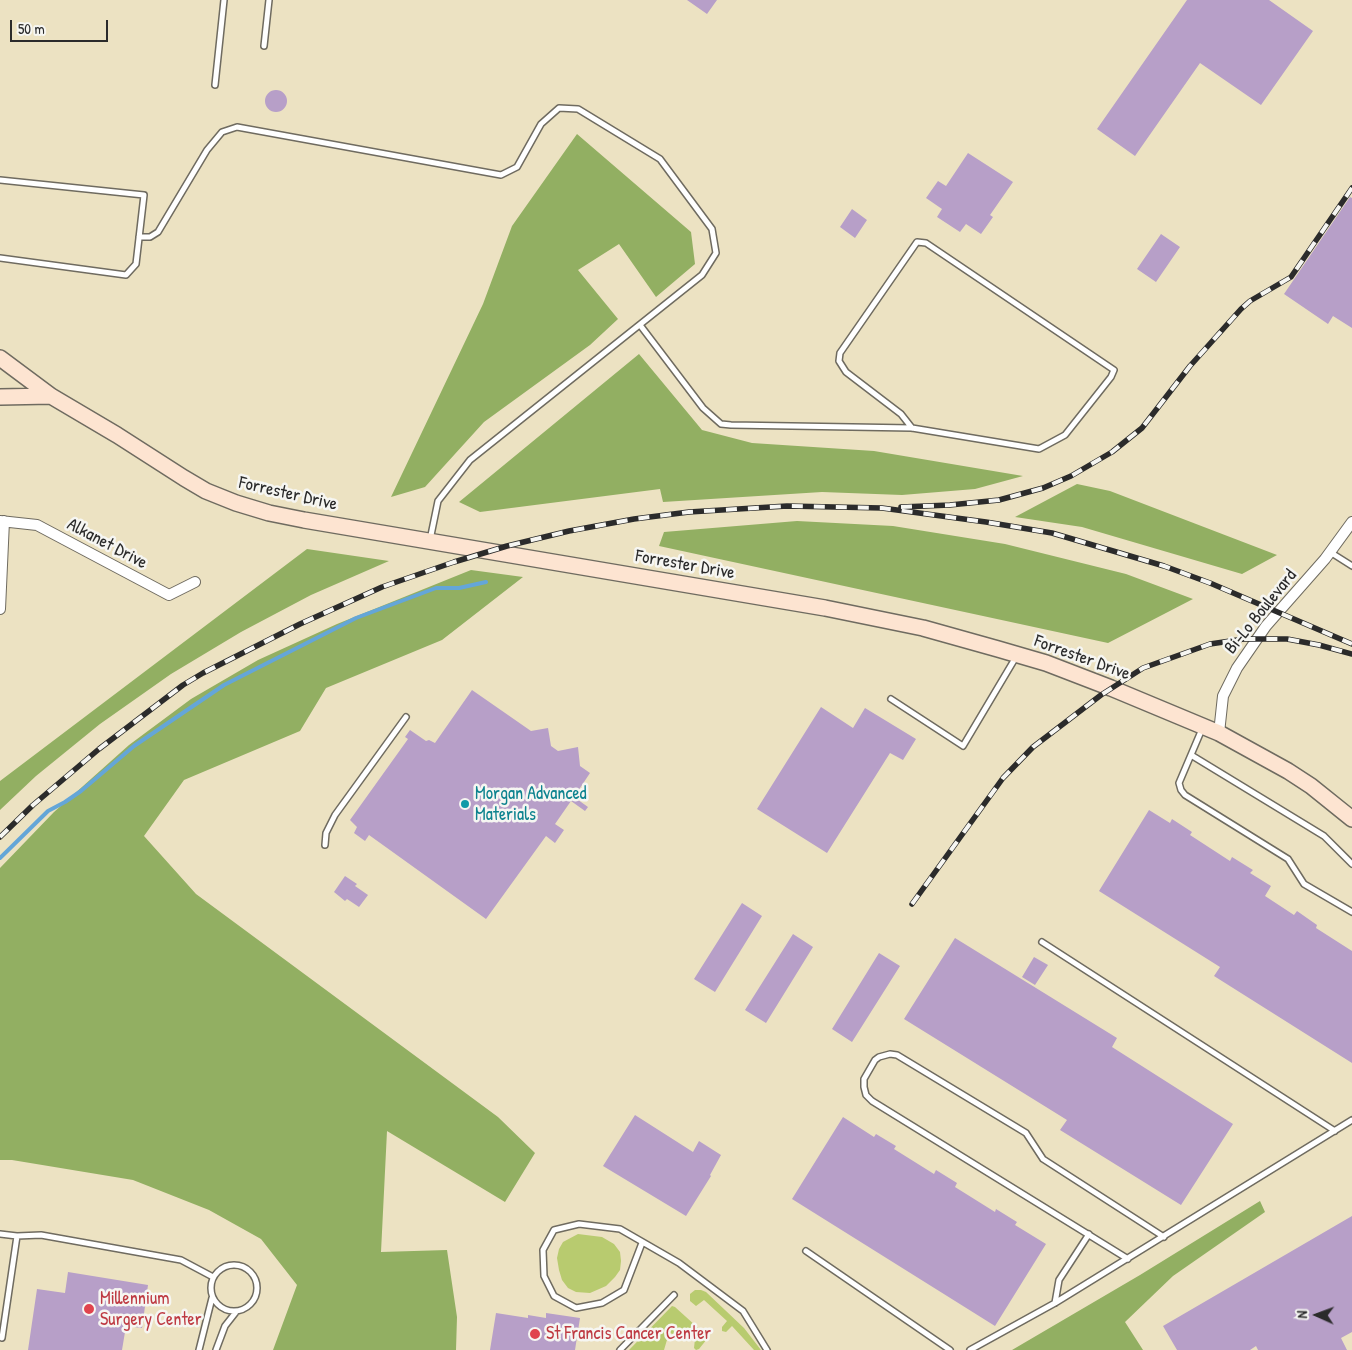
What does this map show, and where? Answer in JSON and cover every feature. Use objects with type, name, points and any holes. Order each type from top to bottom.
[{"type":"street","name":"Forrester Drive","points":[[0,358],[51,396],[117,434],[206,491],[236,504],[304,520],[825,608],[923,628],[1046,663],[1203,726],[1296,776],[1352,819]]},
{"type":"street","points":[[0,397],[51,396]]},
{"type":"street","points":[[0,609],[2,521]]},
{"type":"street","name":"Alkanet Drive","points":[[2,521],[37,525],[169,595],[196,582]]},
{"type":"street","name":"Bi-Lo Boulevard","points":[[1218,733],[1223,696],[1237,668],[1266,626],[1330,552],[1352,522]]},
{"type":"lane","points":[[215,84],[224,0]]},
{"type":"lane","points":[[264,46],[269,0]]},
{"type":"lane","points":[[139,237],[150,237],[158,232],[207,150],[222,132],[237,127],[501,175],[517,167],[542,124],[559,108],[578,109],[660,159],[712,229],[716,253],[702,275],[470,460],[438,501],[430,541]]},
{"type":"lane","points":[[0,180],[144,195],[136,264],[126,275],[0,258]]},
{"type":"lane","points":[[640,325],[703,408],[721,424],[750,427],[912,428],[1039,449],[1065,435],[1111,377],[1114,370],[926,243],[916,242],[840,353],[839,361],[846,372],[901,414],[912,428]]},
{"type":"lane","points":[[1330,552],[1352,566]]},
{"type":"lane","points":[[891,699],[963,746],[1017,655]]},
{"type":"lane","points":[[325,845],[326,833],[335,815],[406,717]]},
{"type":"lane","points":[[1203,726],[1179,782],[1181,790],[1185,795],[1288,859],[1304,884],[1352,912]]},
{"type":"lane","points":[[1190,755],[1324,836],[1352,864]]},
{"type":"lane","points":[[1042,942],[1335,1131]]},
{"type":"lane","points":[[1128,1259],[872,1101],[866,1094],[864,1080],[875,1060],[884,1056],[897,1055],[1026,1133],[1043,1160],[1164,1237]]},
{"type":"lane","points":[[970,1350],[1055,1303],[1352,1120]]},
{"type":"lane","points":[[642,1243],[624,1290],[602,1303],[576,1308],[554,1296],[544,1276],[543,1250],[554,1230],[579,1224],[620,1230],[679,1263],[743,1311],[767,1350]]},
{"type":"lane","points":[[0,1234],[41,1236],[181,1260],[213,1277]]},
{"type":"lane","points":[[1055,1303],[1059,1280],[1089,1234]]},
{"type":"lane","points":[[2,1338],[17,1236]]},
{"type":"lane","points":[[806,1251],[950,1350]]},
{"type":"lane","points":[[199,1350],[212,1298],[211,1284],[213,1277],[224,1267],[238,1265],[248,1270],[255,1279],[257,1290],[253,1302],[236,1312],[225,1326],[216,1350]]},
{"type":"lane","points":[[620,1350],[674,1295]]},
{"type":"lane","points":[[212,1298],[222,1308],[236,1312]]},
{"type":"green space","points":[[577,134],[691,232],[695,264],[656,297],[619,244],[578,270],[618,319],[590,345],[484,422],[425,487],[391,497],[483,304],[512,226]]},
{"type":"green space","points":[[639,354],[702,430],[752,443],[874,451],[1023,476],[975,489],[902,495],[822,492],[663,502],[660,489],[480,512],[459,502]]},
{"type":"green space","points":[[1077,484],[1110,491],[1277,555],[1242,574],[1082,527],[1015,517]]},
{"type":"green space","points":[[797,521],[893,526],[1005,544],[1126,574],[1193,599],[1108,643],[659,546],[664,532]]},
{"type":"green space","points":[[307,549],[389,561],[311,595],[241,632],[171,674],[100,724],[36,776],[0,810],[0,781]]},
{"type":"green space","points":[[471,570],[523,577],[442,640],[326,688],[300,731],[184,780],[144,836],[196,894],[498,1117],[535,1153],[505,1202],[387,1131],[381,1252],[447,1250],[457,1317],[456,1350],[273,1350],[297,1285],[261,1239],[209,1210],[133,1180],[12,1160],[0,1160],[0,868],[54,812],[129,745],[191,699],[258,660],[337,624]]},
{"type":"green space","points":[[1260,1201],[1265,1212],[1173,1276],[1125,1322],[1143,1350],[1012,1350],[1140,1275]]},
{"type":"green space","points":[[578,1234],[602,1237],[614,1244],[620,1252],[620,1270],[615,1277],[606,1286],[590,1293],[576,1292],[568,1288],[562,1280],[559,1270],[557,1258],[559,1249],[563,1242]]},
{"type":"green space","points":[[695,1290],[706,1292],[744,1328],[761,1350],[754,1350],[732,1326],[726,1332],[722,1331],[722,1327],[727,1321],[704,1300],[696,1306],[690,1301],[690,1294]]},
{"type":"green space","points":[[672,1306],[707,1336],[707,1339],[699,1349],[696,1350],[694,1348],[695,1339],[669,1333],[664,1350],[629,1350]]},
{"type":"building","points":[[687,0],[717,0],[707,14]]},
{"type":"building","points":[[1187,0],[1269,0],[1313,31],[1261,105],[1200,63],[1135,156],[1097,129]]},
{"type":"building","points":[[276,90],[284,93],[287,101],[284,109],[276,112],[268,109],[265,101],[268,93]]},
{"type":"building","points":[[968,153],[1013,182],[990,215],[993,217],[981,234],[966,224],[960,232],[937,217],[942,209],[926,198],[938,181],[946,186]]},
{"type":"building","points":[[1350,197],[1352,198],[1352,328],[1333,316],[1328,324],[1284,294]]},
{"type":"building","points":[[852,209],[867,220],[855,238],[840,227]]},
{"type":"building","points":[[1161,234],[1180,247],[1156,282],[1137,269]]},
{"type":"building","name":"Morgan Advanced Materials","points":[[472,690],[531,731],[548,728],[551,746],[558,751],[578,747],[580,766],[590,773],[574,797],[588,807],[585,811],[571,801],[555,824],[564,830],[555,843],[546,836],[486,919],[369,835],[365,841],[354,833],[357,827],[350,820],[408,739],[405,737],[410,730],[426,741],[429,740],[435,743]]},
{"type":"building","points":[[821,707],[853,728],[865,708],[916,739],[903,760],[890,753],[827,853],[757,809]]},
{"type":"building","points":[[1149,810],[1170,823],[1172,819],[1192,832],[1190,835],[1230,861],[1232,857],[1253,870],[1250,873],[1271,886],[1265,896],[1294,915],[1297,911],[1317,925],[1316,928],[1352,951],[1352,1063],[1214,976],[1220,967],[1099,891]]},
{"type":"building","points":[[345,876],[368,895],[359,907],[347,899],[345,901],[334,892]]},
{"type":"building","points":[[742,903],[762,916],[715,992],[694,979]]},
{"type":"building","points":[[793,934],[813,947],[766,1023],[745,1010]]},
{"type":"building","points":[[955,938],[1117,1038],[1112,1047],[1233,1124],[1181,1205],[1060,1130],[1067,1120],[904,1019]]},
{"type":"building","points":[[879,953],[900,966],[852,1042],[832,1029]]},
{"type":"building","points":[[1034,957],[1048,965],[1035,985],[1022,977]]},
{"type":"building","points":[[635,1115],[693,1152],[699,1141],[721,1155],[711,1176],[686,1216],[603,1166]]},
{"type":"building","points":[[843,1117],[874,1137],[876,1134],[896,1146],[894,1149],[934,1174],[936,1170],[957,1183],[955,1187],[995,1212],[996,1209],[1017,1222],[1015,1225],[1046,1244],[995,1326],[792,1199]]},
{"type":"building","points":[[1352,1216],[1352,1332],[1341,1338],[1347,1350],[1258,1350],[1256,1346],[1250,1350],[1177,1350],[1163,1326]]},
{"type":"building","name":"Millennium Surgery Center","points":[[68,1272],[148,1285],[142,1328],[126,1326],[122,1350],[28,1350],[37,1289],[65,1293]]},
{"type":"building","name":"St Francis Cancer Center","points":[[496,1313],[528,1318],[528,1315],[546,1318],[546,1313],[580,1318],[575,1350],[490,1350]]},
{"type":"waterway","points":[[0,858],[48,811],[81,791],[134,746],[224,685],[356,618],[436,588],[459,588],[486,582]]},
{"type":"railway","points":[[901,507],[999,500],[1043,488],[1071,476],[1112,452],[1142,428],[1190,366],[1241,309],[1250,301],[1291,277],[1352,188]]},
{"type":"railway","points":[[0,837],[33,805],[99,749],[183,685],[300,624],[382,587],[454,562],[507,546],[569,531],[634,519],[689,512],[787,506],[882,508],[1052,533],[1164,566],[1210,583],[1352,644]]},
{"type":"railway","points":[[912,904],[1003,778],[1033,747],[1101,695],[1143,668],[1210,644],[1244,639],[1287,639],[1352,654]]},
{"type":"place","name":"Morgan Advanced Materials","points":[[465,804]]},
{"type":"place","name":"Millennium Surgery Center","points":[[89,1309]]},
{"type":"place","name":"St Francis Cancer Center","points":[[535,1334]]}]
